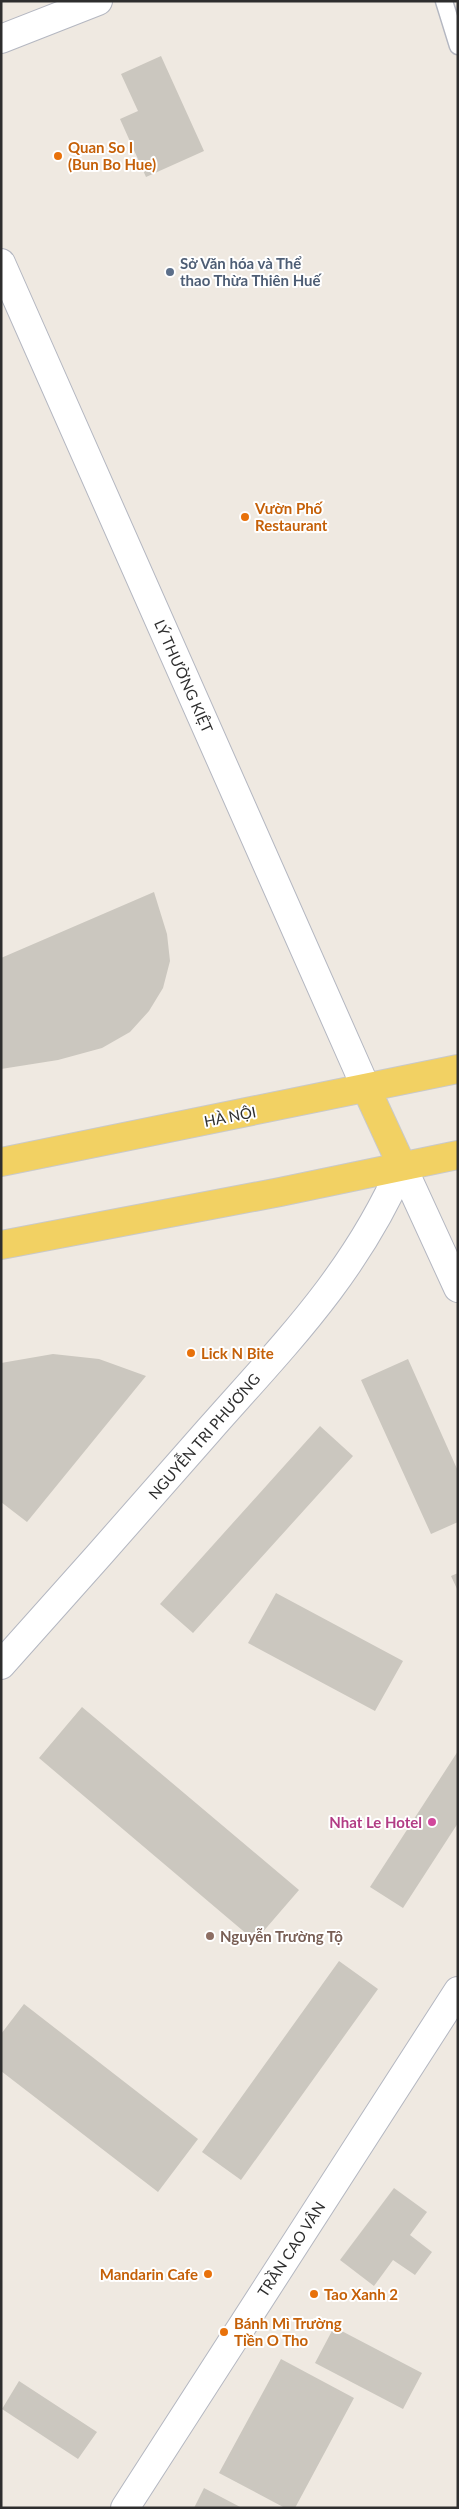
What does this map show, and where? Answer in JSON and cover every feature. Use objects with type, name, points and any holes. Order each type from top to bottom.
[{"type":"main road","name":"HÀ NỘI","points":[[1,1162],[458,1069]]},
{"type":"main road","points":[[366,1088],[402,1166]]},
{"type":"main road","points":[[1,1245],[458,1154]]},
{"type":"street","points":[[1,38],[98,1]]},
{"type":"street","name":"LÝ THƯỜNG KIỆT","points":[[1,263],[366,1088]]},
{"type":"street","points":[[402,1166],[458,1288]]},
{"type":"street","name":"NGUYỄN TRI PHƯƠNG","points":[[1,1665],[316,1309],[366,1239],[386,1204],[402,1166]]},
{"type":"street","name":"TRẦN CAO VÂN","points":[[125,2508],[458,1991]]},
{"type":"lane","points":[[444,1],[458,46]]},
{"type":"building","points":[[161,56],[204,151],[146,177],[120,119],[138,111],[121,74]]},
{"type":"building","points":[[154,892],[167,934],[170,961],[163,988],[149,1011],[130,1032],[102,1048],[58,1060],[1,1069],[1,958]]},
{"type":"building","points":[[53,1354],[99,1359],[146,1376],[27,1522],[1,1502],[1,1363]]},
{"type":"building","points":[[408,1359],[458,1471],[458,1522],[431,1534],[361,1380]]},
{"type":"building","points":[[320,1426],[353,1456],[193,1633],[160,1604]]},
{"type":"building","points":[[458,1573],[458,1591],[451,1576]]},
{"type":"building","points":[[276,1593],[403,1661],[375,1711],[248,1643]]},
{"type":"building","points":[[82,1707],[299,1890],[255,1941],[39,1758]]},
{"type":"building","points":[[458,1751],[458,1823],[403,1908],[370,1887]]},
{"type":"building","points":[[339,1961],[378,1989],[241,2180],[202,2152]]},
{"type":"building","points":[[24,2004],[198,2139],[158,2192],[1,2071],[1,2034]]},
{"type":"building","points":[[394,2188],[427,2212],[410,2235],[432,2252],[415,2275],[393,2260],[374,2286],[340,2260]]},
{"type":"building","points":[[334,2327],[422,2373],[403,2409],[315,2363]]},
{"type":"building","points":[[281,2359],[354,2398],[295,2508],[285,2508],[219,2473]]},
{"type":"building","points":[[19,2381],[97,2432],[78,2459],[2,2409]]},
{"type":"building","points":[[204,2488],[242,2508],[194,2508]]},
{"type":"place","name":"Quan So I (Bun Bo Hue)","points":[[58,156]]},
{"type":"place","name":"Sở Văn hóa và Thể thao Thừa Thiên Huế","points":[[170,272]]},
{"type":"place","name":"Vườn Phố Restaurant","points":[[245,517]]},
{"type":"place","name":"Lick N Bite","points":[[191,1353]]},
{"type":"place","name":"Nhat Le Hotel","points":[[432,1822]]},
{"type":"place","name":"Nguyễn Trường Tộ","points":[[210,1936]]},
{"type":"place","name":"Mandarin Cafe","points":[[208,2274]]},
{"type":"place","name":"Tao Xanh 2","points":[[314,2294]]},
{"type":"place","name":"Bánh Mì Trường Tiền O Tho","points":[[224,2332]]}]
